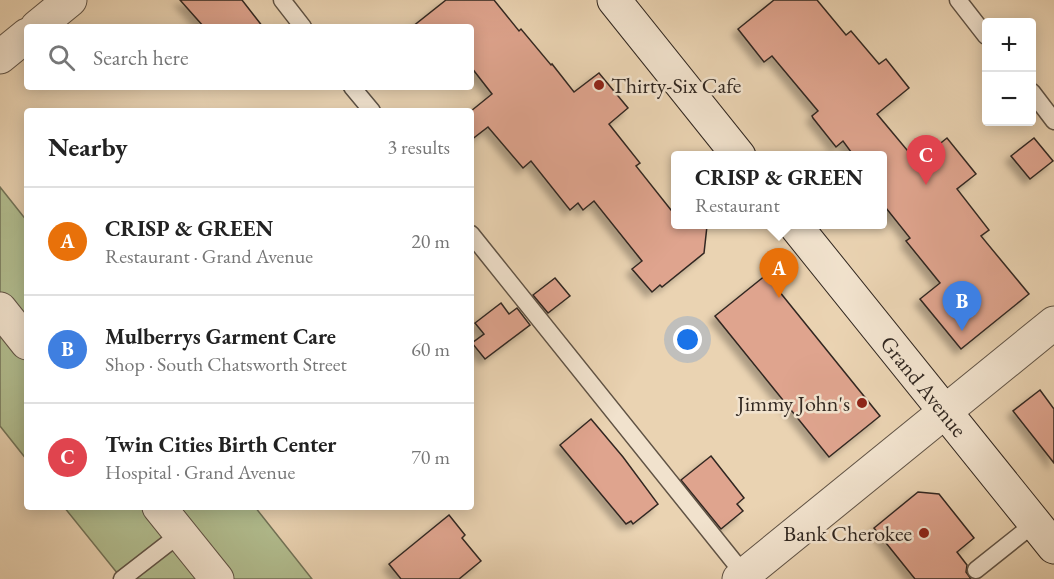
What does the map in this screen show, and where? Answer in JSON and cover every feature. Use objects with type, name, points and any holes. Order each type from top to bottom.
[{"type":"street","points":[[41,24],[69,0]]},
{"type":"street","points":[[614,0],[735,151]]},
{"type":"street","points":[[0,57],[24,37]]},
{"type":"street","name":"Grand Avenue","points":[[797,229],[1044,535]]},
{"type":"street","points":[[0,309],[24,339]]},
{"type":"street","points":[[743,578],[1054,323]]},
{"type":"street","points":[[161,510],[217,579]]},
{"type":"lane","points":[[282,0],[301,24]]},
{"type":"lane","points":[[958,0],[982,30]]},
{"type":"lane","points":[[354,90],[370,108]]},
{"type":"lane","points":[[1036,97],[1054,121]]},
{"type":"lane","points":[[474,238],[743,578]]},
{"type":"lane","points":[[122,579],[180,534]]},
{"type":"lane","points":[[976,570],[1044,535]]},
{"type":"green space","points":[[0,187],[24,217],[24,456],[0,426]]},
{"type":"green space","points":[[66,510],[257,510],[312,579],[122,579]]},
{"type":"building","points":[[180,0],[242,0],[261,24],[201,24]]},
{"type":"building","points":[[446,0],[494,0],[574,92],[599,73],[628,108],[609,124],[640,163],[636,166],[671,210],[671,229],[707,229],[704,253],[662,287],[660,285],[652,292],[632,269],[642,261],[594,201],[583,210],[578,203],[570,210],[531,161],[523,168],[488,127],[474,138],[474,109],[492,94],[474,71],[474,24],[416,24]]},
{"type":"building","points":[[774,0],[817,0],[846,35],[851,31],[879,64],[886,59],[909,88],[877,114],[917,162],[947,138],[976,174],[957,189],[989,230],[981,236],[1029,294],[961,349],[920,299],[940,283],[906,241],[910,238],[887,209],[887,151],[850,151],[843,141],[836,147],[812,116],[818,111],[772,56],[764,62],[738,29]]},
{"type":"building","points":[[1034,138],[1053,161],[1030,179],[1011,156]]},
{"type":"building","points":[[766,275],[880,416],[829,457],[715,316]]},
{"type":"building","points":[[555,278],[570,296],[548,313],[533,295]]},
{"type":"building","points":[[501,303],[509,314],[517,308],[530,325],[485,359],[474,345],[474,342],[484,334],[475,323]]},
{"type":"building","points":[[1040,390],[1054,409],[1054,463],[1013,411]]},
{"type":"building","points":[[591,419],[658,504],[633,524],[631,521],[626,524],[560,445]]},
{"type":"building","points":[[711,456],[744,498],[737,504],[743,511],[721,529],[681,480]]},
{"type":"building","name":"Bank Cherokee","points":[[918,492],[939,494],[974,538],[957,552],[967,565],[966,572],[971,579],[915,579],[874,528]]},
{"type":"building","points":[[449,515],[465,535],[462,538],[481,561],[459,579],[401,579],[389,564]]},
{"type":"place","name":"Thirty-Six Cafe","points":[[599,85]]},
{"type":"place","name":"Twin Cities Birth Center","points":[[926,185]]},
{"type":"place","name":"CRISP & GREEN","points":[[779,298]]},
{"type":"place","name":"Mulberrys Garment Care","points":[[962,331]]},
{"type":"place","name":"Jimmy John's","points":[[862,403]]},
{"type":"place","name":"Bank Cherokee","points":[[924,533]]}]
